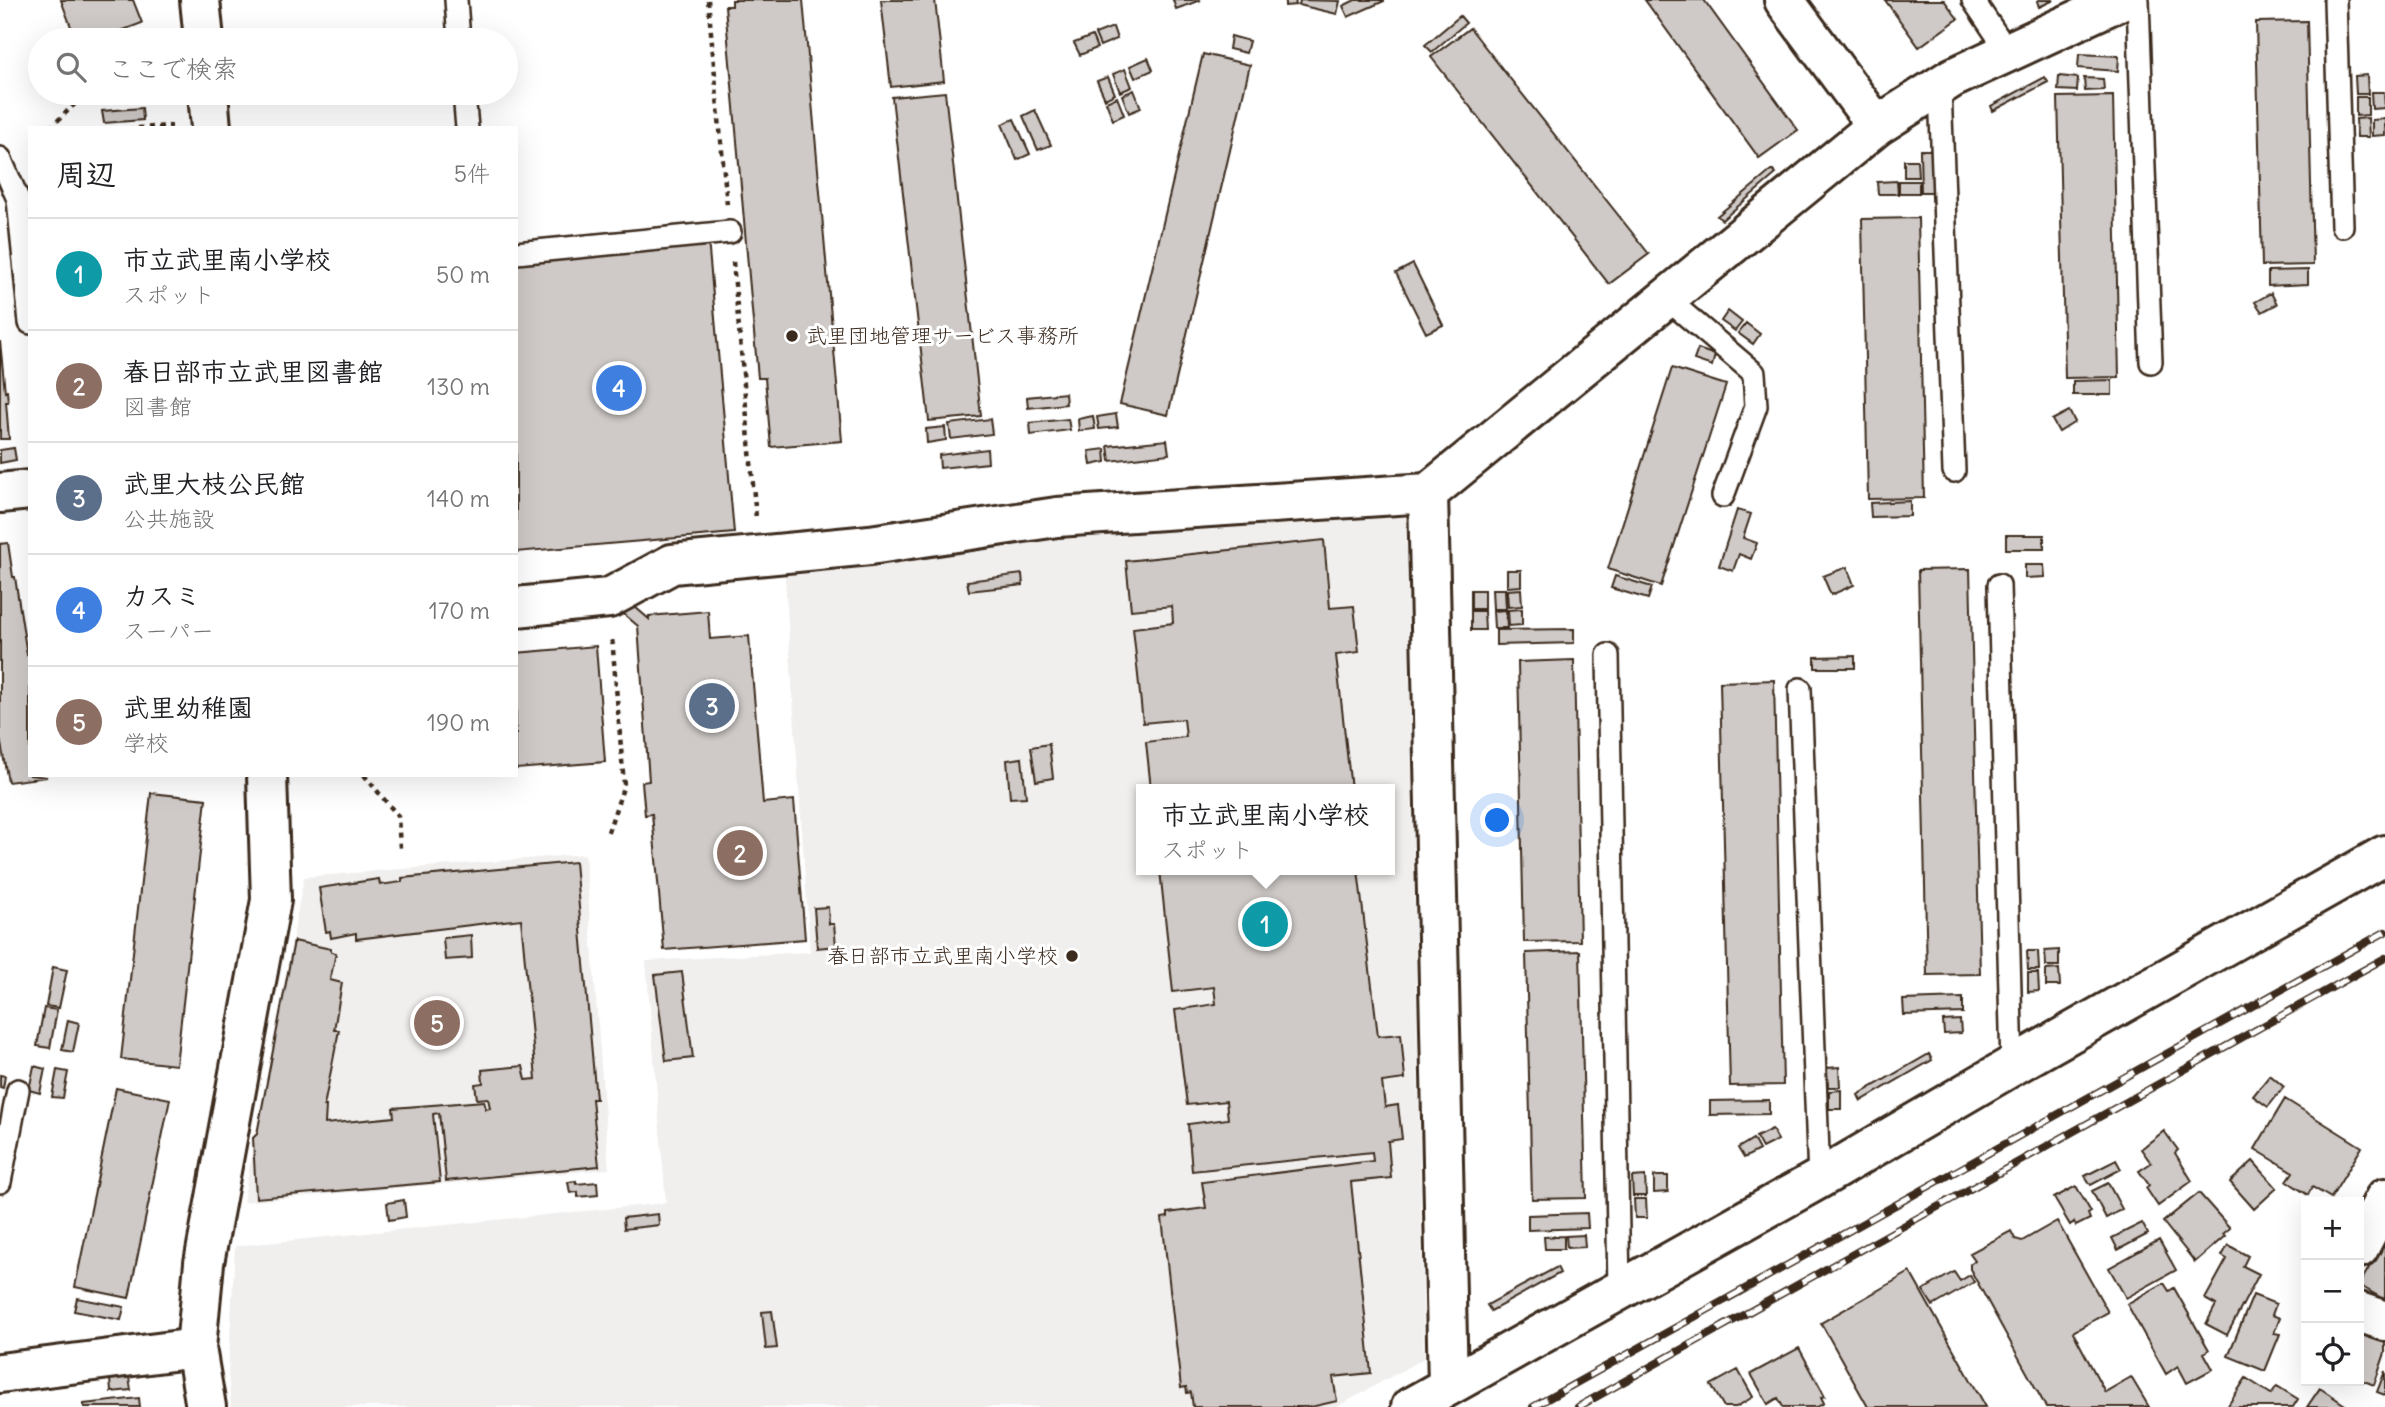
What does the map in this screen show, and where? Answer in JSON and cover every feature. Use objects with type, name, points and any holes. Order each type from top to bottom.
[{"type":"street","points":[[200,0],[203,28]]},
{"type":"street","points":[[1784,0],[1877,126]]},
{"type":"street","points":[[518,607],[609,597],[672,564],[870,545],[1057,517],[1428,493],[1877,126],[1952,78],[2122,0]]},
{"type":"street","points":[[197,126],[204,105]]},
{"type":"street","points":[[1428,493],[1448,1386]]},
{"type":"street","points":[[206,1407],[196,1348],[204,1263],[271,900],[267,777]]},
{"type":"street","points":[[1411,1407],[1819,1179],[2012,1066],[2385,855]]},
{"type":"street","points":[[2364,1238],[2385,1198]]},
{"type":"street","points":[[2364,1314],[2385,1321]]},
{"type":"street","points":[[0,1373],[196,1348]]},
{"type":"lane","points":[[456,0],[459,28]]},
{"type":"lane","points":[[1973,0],[2008,52]]},
{"type":"lane","points":[[2138,0],[2151,362]]},
{"type":"lane","points":[[2335,0],[2342,226]]},
{"type":"lane","points":[[1940,88],[1954,471]]},
{"type":"lane","points":[[465,105],[467,126]]},
{"type":"lane","points":[[0,158],[19,199],[28,300]]},
{"type":"lane","points":[[518,253],[730,232]]},
{"type":"lane","points":[[1667,299],[1754,373],[1756,406],[1723,496]]},
{"type":"lane","points":[[1999,585],[2012,1066]]},
{"type":"lane","points":[[1608,655],[1619,1290]]},
{"type":"lane","points":[[1800,689],[1819,1179]]},
{"type":"lane","points":[[0,1182],[18,1090]]},
{"type":"path","points":[[52,126],[74,105]]},
{"type":"path","points":[[608,832],[624,785],[609,597]]},
{"type":"path","points":[[366,777],[398,816],[400,848]]},
{"type":"shaded area","name":"春日部市立武里南小学校","points":[[1388,505],[1406,519],[1424,1358],[1337,1407],[231,1407],[228,1374],[235,1246],[666,1203],[646,961],[810,952],[784,564]]},
{"type":"shaded area","points":[[585,854],[609,1169],[243,1202],[304,877]]},
{"type":"building","points":[[61,0],[133,0],[142,23],[129,28],[72,28]]},
{"type":"building","points":[[732,0],[803,0],[842,441],[771,447],[765,378],[758,378],[725,6],[732,6]]},
{"type":"building","points":[[881,0],[935,0],[944,81],[891,87]]},
{"type":"building","points":[[1173,0],[1201,0],[1176,9]]},
{"type":"building","points":[[1285,0],[1295,0],[1296,5],[1285,6]]},
{"type":"building","points":[[1300,0],[1340,1],[1337,14],[1299,5]]},
{"type":"building","points":[[1355,0],[1384,1],[1348,17],[1343,6]]},
{"type":"building","points":[[1645,0],[1704,0],[1798,130],[1759,158]]},
{"type":"building","points":[[1885,0],[1944,0],[1958,19],[1919,47]]},
{"type":"building","points":[[2039,0],[2054,0],[2039,7]]},
{"type":"building","points":[[1460,16],[1466,23],[1432,52],[1425,45]]},
{"type":"building","points":[[2307,21],[2313,265],[2262,266],[2256,22]]},
{"type":"building","points":[[1113,27],[1117,39],[1100,46],[1095,34]]},
{"type":"building","points":[[1470,28],[1649,254],[1609,284],[1431,57]]},
{"type":"building","points":[[1092,36],[1097,48],[1080,55],[1074,43]]},
{"type":"building","points":[[1231,36],[1249,41],[1246,53],[1229,49]]},
{"type":"building","points":[[1203,54],[1250,65],[1168,415],[1120,404]]},
{"type":"building","points":[[2079,54],[2119,56],[2118,71],[2078,68]]},
{"type":"building","points":[[1148,58],[1153,70],[1135,78],[1130,66]]},
{"type":"building","points":[[1125,69],[1132,87],[1120,92],[1113,74]]},
{"type":"building","points":[[2367,75],[2368,94],[2356,94],[2355,76]]},
{"type":"building","points":[[2059,76],[2078,78],[2077,91],[2058,90]]},
{"type":"building","points":[[1108,77],[1115,94],[1105,99],[1097,81]]},
{"type":"building","points":[[2045,77],[2048,82],[1993,111],[1991,106]]},
{"type":"building","points":[[2084,78],[2103,79],[2104,90],[2085,91]]},
{"type":"building","points":[[1134,90],[1141,108],[1129,113],[1122,95]]},
{"type":"building","points":[[945,92],[981,416],[929,421],[892,97]]},
{"type":"building","points":[[2371,92],[2384,92],[2385,108],[2372,109]]},
{"type":"building","points":[[2113,96],[2119,377],[2065,378],[2058,97]]},
{"type":"building","points":[[1117,97],[1124,115],[1113,120],[1106,102]]},
{"type":"building","points":[[2356,97],[2368,97],[2368,115],[2356,116]]},
{"type":"building","points":[[142,108],[143,120],[104,123],[102,111]]},
{"type":"building","points":[[1035,110],[1051,145],[1038,150],[1023,116]]},
{"type":"building","points":[[2368,118],[2369,137],[2357,137],[2356,119]]},
{"type":"building","points":[[1014,119],[1030,154],[1017,160],[1002,124]]},
{"type":"building","points":[[2385,119],[2385,135],[2372,136],[2372,120]]},
{"type":"building","points":[[1920,150],[1933,150],[1934,192],[1921,192]]},
{"type":"building","points":[[1904,160],[1917,160],[1918,177],[1904,177]]},
{"type":"building","points":[[1772,170],[1776,174],[1722,220],[1717,216]]},
{"type":"building","points":[[1897,181],[1898,194],[1878,194],[1877,182]]},
{"type":"building","points":[[1899,181],[1919,181],[1919,193],[1899,193]]},
{"type":"building","points":[[1918,218],[1924,498],[1868,499],[1862,219]]},
{"type":"building","points":[[708,239],[734,533],[518,552],[518,243]]},
{"type":"building","points":[[1413,264],[1443,325],[1426,333],[1396,273]]},
{"type":"building","points":[[2308,270],[2308,284],[2268,286],[2268,271]]},
{"type":"building","points":[[2271,293],[2277,304],[2262,312],[2255,302]]},
{"type":"building","points":[[1728,311],[1742,322],[1735,331],[1721,321]]},
{"type":"building","points":[[1746,323],[1760,334],[1753,344],[1738,333]]},
{"type":"building","points":[[0,341],[5,392],[7,391],[9,439],[0,439]]},
{"type":"building","points":[[1698,349],[1715,355],[1712,366],[1694,360]]},
{"type":"building","points":[[1672,368],[1726,385],[1661,586],[1608,569]]},
{"type":"building","points":[[2112,380],[2112,395],[2073,395],[2073,381]]},
{"type":"building","points":[[1065,393],[1066,404],[1028,408],[1027,397]]},
{"type":"building","points":[[2069,411],[2075,422],[2059,432],[2052,420]]},
{"type":"building","points":[[1116,414],[1118,427],[1099,429],[1097,417]]},
{"type":"building","points":[[1093,416],[1095,429],[1079,431],[1078,419]]},
{"type":"building","points":[[990,419],[992,434],[951,439],[949,424]]},
{"type":"building","points":[[1068,419],[1070,430],[1031,435],[1030,423]]},
{"type":"building","points":[[945,427],[946,440],[927,443],[926,429]]},
{"type":"building","points":[[1167,440],[1169,454],[1110,461],[1108,446]]},
{"type":"building","points":[[14,448],[16,460],[0,463],[0,450]]},
{"type":"building","points":[[987,449],[988,463],[940,468],[939,455]]},
{"type":"building","points":[[1105,449],[1106,462],[1091,465],[1089,451]]},
{"type":"building","points":[[1910,501],[1910,516],[1871,517],[1870,503]]},
{"type":"building","points":[[1737,510],[1751,514],[1743,538],[1757,543],[1751,559],[1739,554],[1733,571],[1719,566]]},
{"type":"building","points":[[2006,535],[2044,535],[2044,549],[2006,549]]},
{"type":"building","points":[[1324,540],[1330,608],[1354,606],[1359,652],[1336,655],[1350,784],[1150,784],[1146,742],[1186,737],[1184,719],[1143,723],[1133,628],[1173,623],[1172,606],[1131,610],[1126,561]]},
{"type":"building","points":[[8,543],[28,654],[28,777],[47,777],[8,782],[0,738],[0,544]]},
{"type":"building","points":[[2025,565],[2044,565],[2045,577],[2025,578]]},
{"type":"building","points":[[1847,567],[1854,585],[1831,595],[1823,576]]},
{"type":"building","points":[[1970,569],[1980,974],[1927,975],[1918,570]]},
{"type":"building","points":[[1507,570],[1521,570],[1521,586],[1507,587]]},
{"type":"building","points":[[1022,574],[1023,585],[969,591],[967,581]]},
{"type":"building","points":[[1615,576],[1652,587],[1648,599],[1611,588]]},
{"type":"building","points":[[1492,589],[1505,589],[1506,609],[1493,609]]},
{"type":"building","points":[[1521,589],[1522,606],[1508,607],[1507,590]]},
{"type":"building","points":[[1471,590],[1484,590],[1484,609],[1471,609]]},
{"type":"building","points":[[628,601],[649,619],[649,616],[708,611],[710,639],[749,636],[763,803],[794,800],[805,939],[664,950],[652,814],[645,815],[642,782],[649,781],[638,626],[619,610]]},
{"type":"building","points":[[1522,609],[1522,625],[1509,626],[1508,610]]},
{"type":"building","points":[[1506,610],[1507,628],[1494,628],[1493,611]]},
{"type":"building","points":[[1471,611],[1484,611],[1485,630],[1471,630]]},
{"type":"building","points":[[1574,629],[1574,643],[1496,645],[1496,630]]},
{"type":"building","points":[[596,646],[605,762],[518,769],[518,653]]},
{"type":"building","points":[[1855,656],[1855,668],[1815,668],[1815,657]]},
{"type":"building","points":[[1574,660],[1580,941],[1524,942],[1518,662]]},
{"type":"building","points":[[1774,680],[1783,1085],[1730,1086],[1720,682]]},
{"type":"building","points":[[1049,744],[1053,778],[1036,781],[1031,747]]},
{"type":"building","points":[[1022,758],[1026,797],[1010,798],[1007,760]]},
{"type":"building","points":[[151,793],[206,799],[176,1065],[121,1059]]},
{"type":"building","points":[[575,862],[596,1099],[592,1099],[599,1166],[446,1181],[439,1113],[433,1114],[440,1182],[256,1198],[253,1138],[257,1134],[294,941],[331,949],[331,952],[336,953],[330,980],[342,983],[334,1030],[339,1030],[324,1106],[325,1124],[394,1117],[393,1108],[484,1101],[486,1109],[490,1108],[488,1098],[477,1099],[475,1084],[483,1083],[482,1070],[523,1066],[526,1080],[536,1079],[521,919],[356,939],[356,933],[331,938],[330,931],[326,932],[319,888],[379,879],[380,885],[402,882],[402,878]]},
{"type":"building","points":[[1161,875],[1359,875],[1378,1036],[1401,1034],[1405,1079],[1382,1082],[1385,1107],[1398,1105],[1402,1139],[1388,1141],[1391,1178],[1351,1182],[1371,1373],[1333,1377],[1337,1401],[1311,1407],[1193,1407],[1191,1392],[1187,1393],[1186,1387],[1181,1388],[1162,1218],[1168,1217],[1168,1213],[1206,1208],[1202,1182],[1373,1161],[1372,1152],[1192,1171],[1188,1124],[1228,1119],[1226,1101],[1187,1105],[1175,1010],[1216,1004],[1214,987],[1173,992]]},
{"type":"building","points":[[828,907],[829,924],[834,924],[836,946],[817,948],[814,908]]},
{"type":"building","points":[[471,935],[472,958],[445,960],[443,938]]},
{"type":"building","points":[[2059,950],[2059,966],[2046,966],[2045,951]]},
{"type":"building","points":[[1580,951],[1586,1198],[1532,1199],[1526,953]]},
{"type":"building","points":[[2027,951],[2038,951],[2039,970],[2028,970]]},
{"type":"building","points":[[53,967],[67,970],[59,1008],[46,1006]]},
{"type":"building","points":[[2059,969],[2060,986],[2046,986],[2046,970]]},
{"type":"building","points":[[682,972],[693,1058],[666,1061],[655,975]]},
{"type":"building","points":[[2028,973],[2038,973],[2039,991],[2028,992]]},
{"type":"building","points":[[1963,998],[1963,1013],[1904,1015],[1903,1000]]},
{"type":"building","points":[[44,1008],[57,1010],[50,1048],[37,1046]]},
{"type":"building","points":[[68,1020],[79,1023],[73,1052],[62,1050]]},
{"type":"building","points":[[1960,1020],[1961,1033],[1944,1034],[1943,1021]]},
{"type":"building","points":[[1929,1054],[1932,1060],[1861,1101],[1858,1095]]},
{"type":"building","points":[[34,1066],[45,1069],[40,1093],[29,1090]]},
{"type":"building","points":[[1839,1067],[1840,1087],[1828,1087],[1827,1068]]},
{"type":"building","points":[[57,1070],[68,1072],[63,1098],[52,1097]]},
{"type":"building","points":[[0,1075],[5,1076],[3,1088],[0,1087]]},
{"type":"building","points":[[2270,1075],[2284,1087],[2268,1107],[2253,1096]]},
{"type":"building","points":[[116,1088],[170,1099],[129,1298],[75,1287]]},
{"type":"building","points":[[1841,1090],[1841,1109],[1829,1109],[1829,1091]]},
{"type":"building","points":[[2285,1099],[2362,1147],[2332,1197],[2312,1187],[2308,1195],[2287,1181],[2293,1172],[2255,1149]]},
{"type":"building","points":[[1769,1100],[1769,1114],[1710,1115],[1710,1101]]},
{"type":"building","points":[[1772,1129],[1778,1140],[1762,1148],[1756,1137]]},
{"type":"building","points":[[2164,1131],[2178,1150],[2175,1153],[2192,1181],[2158,1206],[2146,1188],[2149,1185],[2139,1171],[2151,1163],[2141,1149]]},
{"type":"building","points":[[1753,1139],[1759,1150],[1744,1158],[1738,1148]]},
{"type":"building","points":[[2116,1160],[2121,1169],[2091,1185],[2085,1176]]},
{"type":"building","points":[[2253,1161],[2277,1188],[2254,1209],[2230,1182]]},
{"type":"building","points":[[1645,1176],[1646,1196],[1633,1196],[1632,1177]]},
{"type":"building","points":[[1654,1176],[1668,1176],[1668,1192],[1654,1193]]},
{"type":"building","points":[[576,1181],[576,1184],[597,1182],[598,1195],[578,1197],[578,1192],[570,1193],[568,1182]]},
{"type":"building","points":[[2108,1183],[2122,1209],[2106,1218],[2092,1191]]},
{"type":"building","points":[[2076,1186],[2091,1212],[2088,1214],[2090,1219],[2076,1226],[2074,1222],[2070,1225],[2054,1198]]},
{"type":"building","points":[[2199,1193],[2230,1228],[2223,1234],[2225,1236],[2195,1262],[2163,1222]]},
{"type":"building","points":[[1634,1199],[1646,1199],[1647,1218],[1635,1218]]},
{"type":"building","points":[[404,1200],[406,1217],[389,1220],[387,1203]]},
{"type":"building","points":[[1587,1213],[1588,1228],[1528,1230],[1528,1215]]},
{"type":"building","points":[[658,1214],[659,1225],[624,1229],[623,1218]]},
{"type":"building","points":[[2057,1221],[2108,1312],[2073,1332],[2105,1392],[2131,1377],[2149,1407],[2046,1407],[1970,1269],[1970,1264],[1975,1260],[1970,1253],[2011,1231],[2015,1239],[2022,1241]]},
{"type":"building","points":[[2142,1223],[2148,1234],[2118,1250],[2112,1238]]},
{"type":"building","points":[[1584,1235],[1585,1247],[1567,1248],[1566,1236]]},
{"type":"building","points":[[1564,1236],[1564,1249],[1545,1249],[1544,1237]]},
{"type":"building","points":[[2159,1240],[2176,1270],[2126,1298],[2109,1268]]},
{"type":"building","points":[[2385,1240],[2385,1305],[2376,1299],[2378,1296],[2364,1288],[2364,1276]]},
{"type":"building","points":[[2228,1245],[2248,1256],[2243,1266],[2259,1274],[2227,1335],[2206,1324],[2216,1305],[2205,1299],[2227,1259],[2222,1256]]},
{"type":"building","points":[[1557,1267],[1560,1273],[1491,1311],[1487,1305]]},
{"type":"building","points":[[1910,1272],[1986,1407],[1868,1407],[1821,1323]]},
{"type":"building","points":[[1954,1272],[1960,1281],[1970,1275],[1974,1282],[1933,1306],[1923,1290]]},
{"type":"building","points":[[2164,1283],[2169,1291],[2174,1288],[2209,1350],[2204,1353],[2213,1369],[2187,1383],[2178,1366],[2166,1374],[2127,1304]]},
{"type":"building","points":[[2253,1295],[2276,1304],[2272,1315],[2280,1318],[2274,1333],[2280,1334],[2265,1371],[2228,1356]]},
{"type":"building","points":[[77,1298],[124,1307],[121,1320],[74,1311]]},
{"type":"building","points":[[772,1311],[777,1348],[766,1349],[762,1312]]},
{"type":"building","points":[[2364,1335],[2385,1343],[2385,1353],[2374,1385],[2364,1381]]},
{"type":"building","points":[[1799,1348],[1825,1396],[1821,1397],[1824,1403],[1817,1407],[1783,1407],[1778,1398],[1768,1404],[1751,1374]]},
{"type":"building","points":[[1738,1370],[1753,1397],[1736,1407],[1724,1407],[1711,1385]]},
{"type":"building","points":[[2385,1371],[2385,1395],[2377,1392]]},
{"type":"building","points":[[129,1377],[131,1390],[111,1392],[110,1379]]},
{"type":"building","points":[[2246,1378],[2271,1394],[2277,1386],[2298,1399],[2293,1407],[2227,1407]]},
{"type":"building","points":[[2320,1388],[2348,1407],[2307,1407]]},
{"type":"building","points":[[139,1398],[140,1407],[84,1407],[84,1404]]},
{"type":"railway","points":[[1533,1407],[2385,932]]},
{"type":"railway","points":[[1578,1407],[2385,958]]},
{"type":"place","name":"武里団地管理サービス事務所","points":[[792,336]]},
{"type":"place","name":"カスミ","points":[[619,388]]},
{"type":"place","name":"武里大枝公民館","points":[[712,706]]},
{"type":"place","name":"春日部市立武里図書館","points":[[740,853]]},
{"type":"place","name":"市立武里南小学校","points":[[1265,924]]},
{"type":"place","name":"春日部市立武里南小学校","points":[[1072,956]]},
{"type":"place","name":"武里幼稚園","points":[[437,1023]]}]
